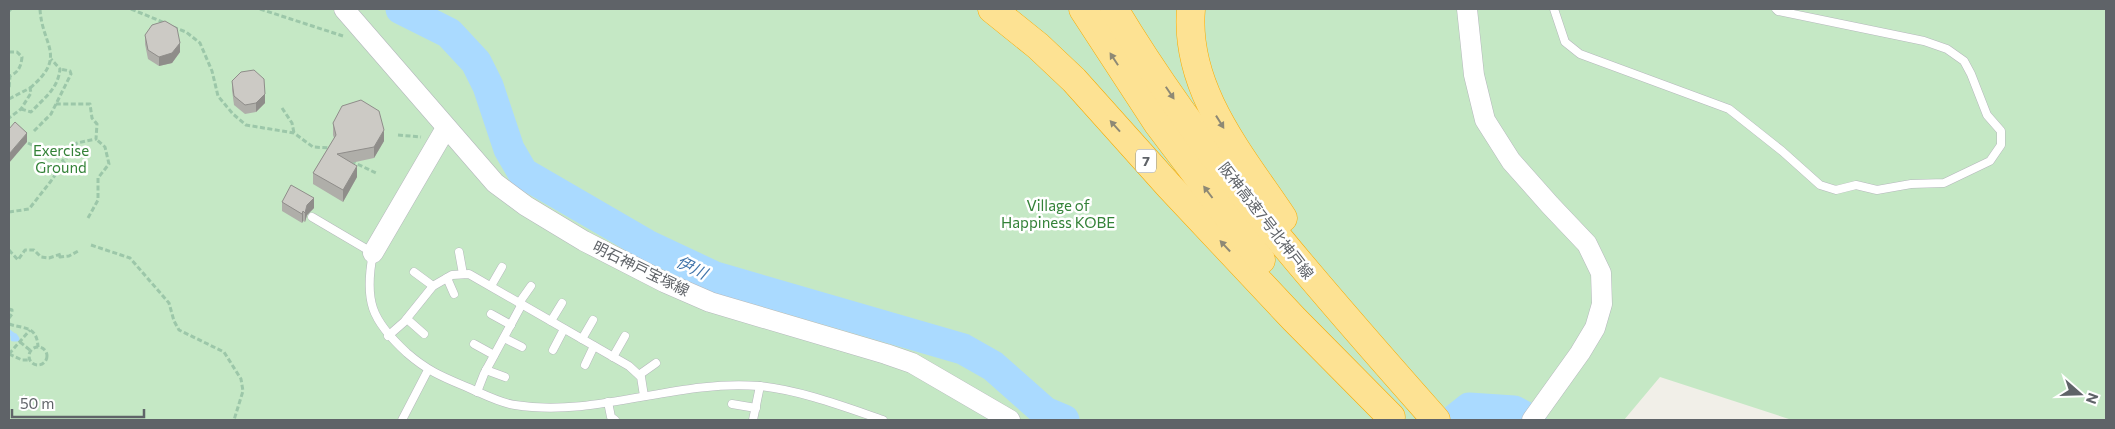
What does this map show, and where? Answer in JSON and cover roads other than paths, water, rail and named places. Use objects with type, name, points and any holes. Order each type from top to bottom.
[{"type":"highway","name":"7","points":[[992,9],[1038,46],[1074,80],[1169,186],[1299,316]]},
{"type":"highway","name":"阪神高速7号北神戸線","points":[[1083,9],[1191,170],[1252,249],[1299,316],[1392,418]]},
{"type":"highway","name":"阪神高速7号北神戸線","points":[[1114,9],[1211,151],[1275,235],[1328,290],[1436,420]]},
{"type":"highway","points":[[1191,9],[1194,60],[1199,78],[1214,112],[1328,290],[1441,420]]},
{"type":"street","name":"明石神戸宝塚線","points":[[344,9],[495,183],[526,206],[593,246],[664,282],[710,302],[912,363],[1010,420]]},
{"type":"street","points":[[1467,9],[1474,75],[1485,120],[1511,161],[1587,244],[1601,273],[1602,304],[1595,328],[1580,353],[1532,420]]},
{"type":"street","points":[[373,253],[446,128]]},
{"type":"lane","points":[[1554,9],[1565,42],[1580,54],[1729,109],[1782,151],[1820,185],[1836,190],[1856,185],[1877,190],[1911,184],[1944,183],[1990,160],[2001,145],[2001,131],[1987,115],[1971,74],[1964,62],[1947,49],[1924,41],[1778,11],[1776,9]]},
{"type":"lane","points":[[312,217],[373,253],[368,277],[373,313],[388,336],[428,370],[477,392],[513,405],[547,409],[584,407],[682,390],[725,386],[760,386],[818,399],[862,417],[883,420]]},
{"type":"lane","points":[[460,252],[463,274]]},
{"type":"lane","points":[[491,286],[502,267]]},
{"type":"lane","points":[[414,272],[433,286]]},
{"type":"lane","points":[[388,336],[407,319],[433,286],[452,275],[469,274],[613,356],[641,377],[644,396]]},
{"type":"lane","points":[[447,278],[454,294]]},
{"type":"lane","points":[[477,392],[486,370],[530,286]]},
{"type":"lane","points":[[551,321],[562,304]]},
{"type":"lane","points":[[491,314],[511,325]]},
{"type":"lane","points":[[407,319],[424,334]]},
{"type":"lane","points":[[582,339],[593,320]]},
{"type":"lane","points":[[553,350],[564,328]]},
{"type":"lane","points":[[613,356],[624,336]]},
{"type":"lane","points":[[504,338],[522,347]]},
{"type":"lane","points":[[474,344],[494,355]]},
{"type":"lane","points":[[585,365],[594,346]]},
{"type":"lane","points":[[639,375],[656,362]]},
{"type":"lane","points":[[402,420],[428,370]]},
{"type":"lane","points":[[486,370],[506,377]]},
{"type":"lane","points":[[753,420],[760,386]]},
{"type":"lane","points":[[608,402],[611,417],[615,420]]},
{"type":"lane","points":[[732,404],[756,408]]},
{"type":"waterway","name":"伊川","points":[[401,9],[449,33],[476,62],[488,86],[509,149],[523,173],[647,245],[715,277],[963,349],[993,366],[1045,412],[1064,420]]},
{"type":"waterway","points":[[9,332],[13,335],[13,339],[17,339],[15,336]]},
{"type":"waterway","name":"伊川","points":[[1454,420],[1469,408],[1514,411],[1531,420]]},
{"type":"park label","name":"Exercise Ground","points":[[61,160]]},
{"type":"park label","name":"Village of Happiness KOBE","points":[[1058,214]]}]
